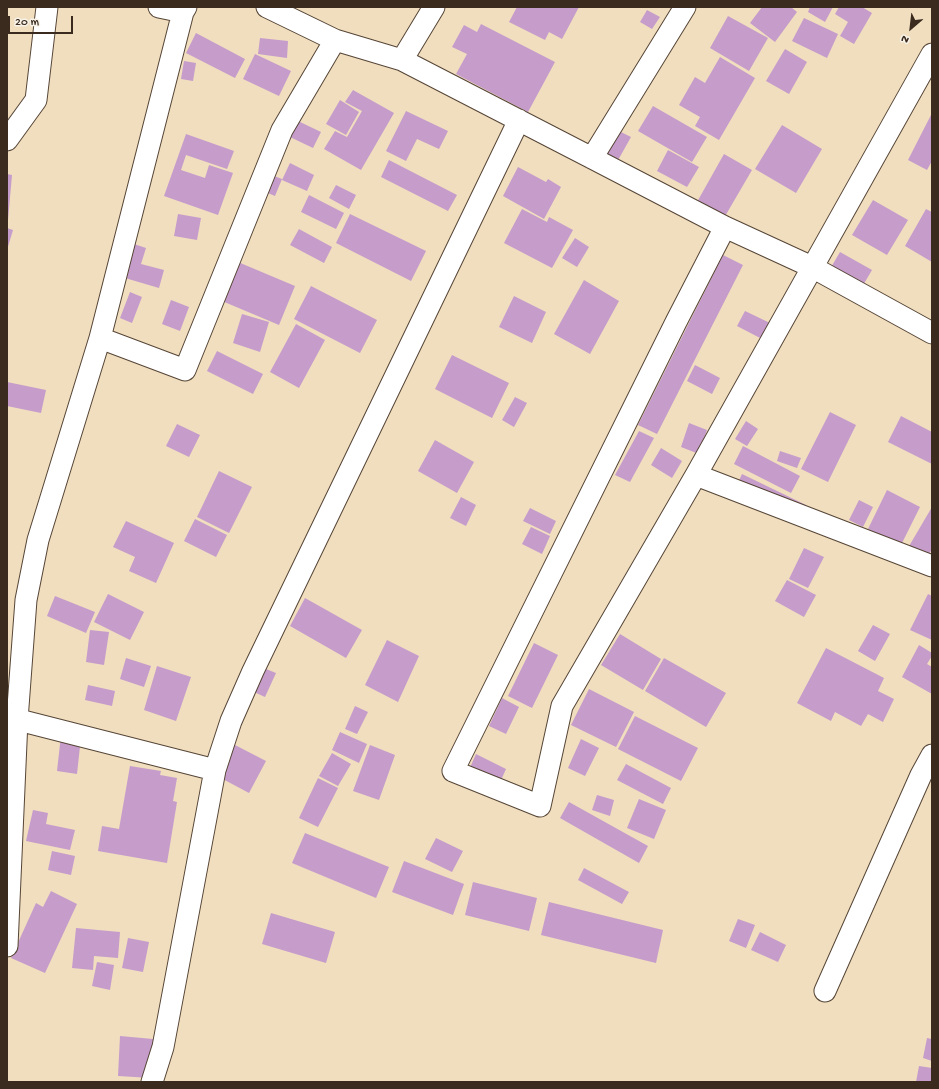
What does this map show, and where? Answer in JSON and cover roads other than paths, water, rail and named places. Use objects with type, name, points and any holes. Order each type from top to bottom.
[{"type":"street","points":[[7,140],[36,100],[46,7]]},
{"type":"street","points":[[7,946],[12,718],[26,600],[38,540],[100,338],[184,10],[159,7]]},
{"type":"street","points":[[267,7],[335,40],[402,60],[724,227],[812,267],[932,333]]},
{"type":"street","points":[[402,60],[434,7]]},
{"type":"street","points":[[592,158],[685,7]]},
{"type":"street","points":[[100,338],[185,370],[282,130],[335,40]]},
{"type":"street","points":[[724,227],[453,771],[540,806],[562,706],[696,474],[932,54]]},
{"type":"street","points":[[152,1082],[163,1047],[215,770],[231,721],[253,671],[518,120]]},
{"type":"street","points":[[696,474],[932,566]]},
{"type":"street","points":[[12,718],[215,770]]},
{"type":"street","points":[[825,991],[927,778],[932,755]]}]
